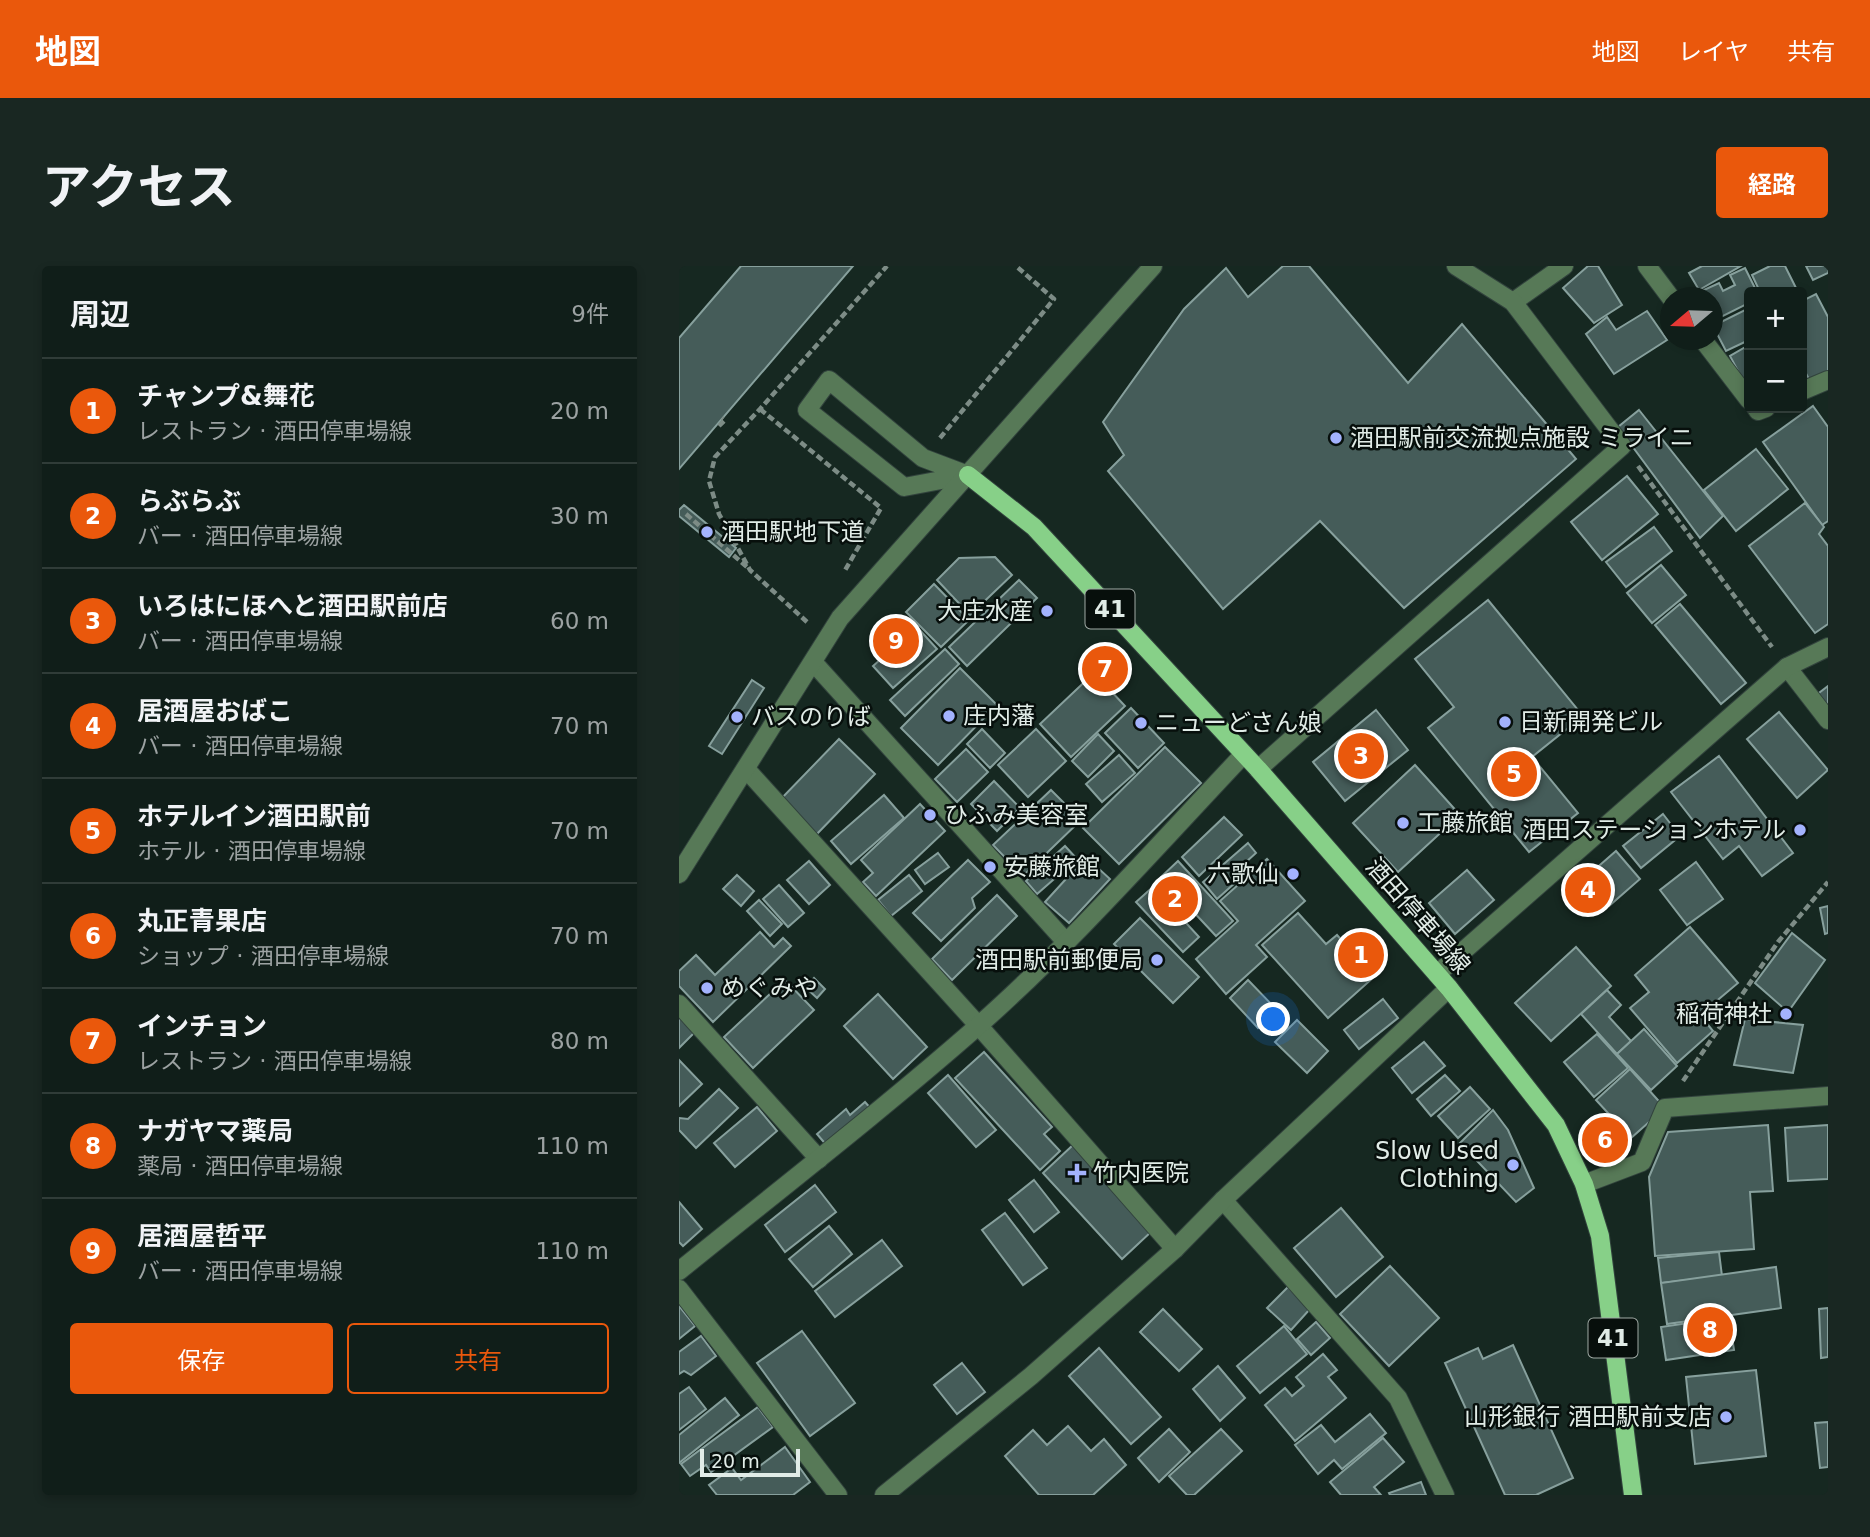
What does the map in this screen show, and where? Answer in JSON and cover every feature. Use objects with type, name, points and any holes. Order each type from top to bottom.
[{"type":"main road","name":"酒田停車場線","points":[[968,475],[1034,527],[1258,769],[1443,981],[1556,1125],[1584,1184],[1601,1236],[1633,1495]]},
{"type":"street","points":[[1258,769],[1622,446],[1513,302],[1457,266]]},
{"type":"street","points":[[1513,302],[1564,266]]},
{"type":"street","points":[[1647,266],[1663,287]]},
{"type":"street","points":[[679,874],[840,618],[968,475],[1146,268]]},
{"type":"street","points":[[1711,350],[1744,393]]},
{"type":"street","points":[[829,380],[923,458],[968,475],[904,487],[807,411],[829,380]]},
{"type":"street","points":[[1807,389],[1828,380]]},
{"type":"street","points":[[884,1495],[1031,1376],[1175,1249],[1443,981],[1787,667],[1828,647]]},
{"type":"street","points":[[813,662],[1066,942]]},
{"type":"street","points":[[1787,667],[1828,720]]},
{"type":"street","points":[[679,1270],[819,1159],[978,1025],[1066,942],[1244,754]]},
{"type":"street","points":[[746,769],[978,1025],[1175,1249]]},
{"type":"street","points":[[679,1004],[819,1159]]},
{"type":"street","points":[[1584,1184],[1642,1162],[1665,1108],[1828,1096]]},
{"type":"street","points":[[1223,1200],[1398,1398],[1445,1495]]},
{"type":"street","points":[[679,1289],[838,1495]]},
{"type":"path","points":[[750,570],[719,514],[709,481],[715,457],[887,266]]},
{"type":"path","points":[[923,458],[1054,299],[1016,266]]},
{"type":"path","points":[[760,409],[881,509]]},
{"type":"path","points":[[719,426],[725,420],[722,418]]},
{"type":"path","points":[[1622,446],[1787,667]]},
{"type":"path","points":[[839,579],[881,509],[904,487]]},
{"type":"path","points":[[686,514],[811,626]]},
{"type":"path","points":[[1665,1108],[1778,942],[1828,882]]},
{"type":"building","points":[[741,266],[853,266],[679,469],[679,338]]},
{"type":"building","name":"酒田駅前交流拠点施設 ミライニ","points":[[1283,266],[1309,266],[1408,383],[1462,324],[1576,459],[1404,608],[1320,521],[1223,609],[1108,471],[1124,455],[1103,422],[1184,309],[1226,268],[1248,297]]},
{"type":"building","points":[[1588,266],[1598,266],[1622,305],[1594,323],[1563,288]]},
{"type":"building","points":[[1702,266],[1741,266],[1704,287],[1697,287],[1689,273]]},
{"type":"building","points":[[1770,266],[1785,266],[1796,287],[1758,287],[1752,275]]},
{"type":"building","points":[[1806,266],[1828,266],[1828,273],[1813,280]]},
{"type":"building","points":[[1745,268],[1754,287],[1744,287],[1744,306],[1723,316],[1723,291],[1735,285],[1730,275]]},
{"type":"building","points":[[1816,294],[1828,317],[1828,372],[1810,381],[1807,375],[1807,298]]},
{"type":"building","points":[[1744,310],[1744,342],[1726,351],[1723,345],[1723,321]]},
{"type":"building","points":[[1647,311],[1660,330],[1660,344],[1614,374],[1586,334],[1607,317],[1616,330]]},
{"type":"building","points":[[1744,348],[1744,383],[1730,356]]},
{"type":"building","points":[[1813,406],[1828,427],[1828,521],[1822,525],[1763,442],[1807,413]]},
{"type":"building","points":[[1639,410],[1723,516],[1700,538],[1618,427]]},
{"type":"building","points":[[1756,449],[1788,489],[1736,531],[1704,490]]},
{"type":"building","points":[[1627,476],[1658,514],[1602,560],[1571,522]]},
{"type":"building","points":[[1805,503],[1824,527],[1819,534],[1828,546],[1828,624],[1815,633],[1749,546]]},
{"type":"building","name":"酒田駅地下道","points":[[684,505],[736,548],[729,557],[679,516],[679,510]]},
{"type":"building","points":[[1654,527],[1672,551],[1626,587],[1606,562]]},
{"type":"building","points":[[995,557],[1012,575],[970,615],[937,580],[959,558]]},
{"type":"building","points":[[1661,565],[1686,595],[1652,623],[1627,593]]},
{"type":"building","points":[[1019,580],[1037,598],[967,666],[949,647]]},
{"type":"building","points":[[934,584],[969,620],[941,647],[906,612]]},
{"type":"building","name":"日新開発ビル","points":[[1488,600],[1583,716],[1532,757],[1578,813],[1529,852],[1428,728],[1454,707],[1415,659]]},
{"type":"building","points":[[1680,604],[1746,683],[1721,704],[1655,625]]},
{"type":"building","points":[[917,627],[937,649],[893,688],[873,666]]},
{"type":"building","points":[[945,649],[959,664],[905,716],[890,700]]},
{"type":"building","name":"庄内藩","points":[[960,668],[997,705],[938,765],[901,728]]},
{"type":"building","points":[[1094,673],[1125,706],[1071,757],[1040,724]]},
{"type":"building","name":"バスのりば","points":[[752,680],[764,688],[722,754],[709,746]]},
{"type":"building","points":[[1828,686],[1828,713],[1815,696]]},
{"type":"building","points":[[1131,708],[1164,743],[1138,768],[1105,733]]},
{"type":"building","points":[[1376,710],[1408,750],[1345,801],[1313,762]]},
{"type":"building","points":[[1779,712],[1828,770],[1797,798],[1747,739]]},
{"type":"building","points":[[982,729],[1005,753],[990,768],[967,744]]},
{"type":"building","points":[[1036,729],[1066,761],[1028,797],[998,765]]},
{"type":"building","points":[[1098,734],[1114,751],[1088,777],[1072,761]]},
{"type":"building","points":[[839,739],[875,774],[814,837],[778,802]]},
{"type":"building","points":[[1165,747],[1201,783],[1119,864],[1083,828]]},
{"type":"building","points":[[966,749],[988,772],[957,802],[935,779]]},
{"type":"building","points":[[1119,755],[1135,773],[1102,802],[1086,784]]},
{"type":"building","points":[[1719,756],[1793,853],[1762,876],[1739,846],[1723,859],[1671,792]]},
{"type":"building","points":[[1415,765],[1460,815],[1398,872],[1353,823]]},
{"type":"building","points":[[994,781],[1020,808],[997,831],[971,804]]},
{"type":"building","points":[[1051,790],[1081,820],[1023,876],[993,845]]},
{"type":"building","points":[[884,795],[904,818],[851,864],[831,841]]},
{"type":"building","points":[[920,804],[945,831],[876,896],[863,882],[873,873],[861,860]]},
{"type":"building","points":[[1663,814],[1680,836],[1641,868],[1623,846]]},
{"type":"building","points":[[1224,817],[1242,835],[1199,876],[1182,857]]},
{"type":"building","points":[[1248,843],[1256,853],[1245,863],[1246,873],[1217,899],[1203,882]]},
{"type":"building","points":[[1065,846],[1077,859],[1037,894],[1026,881]]},
{"type":"building","points":[[1616,851],[1640,879],[1609,906],[1585,878]]},
{"type":"building","points":[[938,853],[949,867],[925,884],[915,870]]},
{"type":"building","points":[[1086,857],[1110,879],[1069,923],[1045,902]]},
{"type":"building","points":[[1267,859],[1305,901],[1256,945],[1267,957],[1226,994],[1196,959],[1238,921],[1220,901]]},
{"type":"building","points":[[968,860],[990,882],[972,898],[975,908],[941,941],[913,913]]},
{"type":"building","points":[[809,861],[830,885],[809,904],[787,880]]},
{"type":"building","points":[[1178,861],[1233,921],[1216,936],[1161,877]]},
{"type":"building","points":[[1696,862],[1723,899],[1687,925],[1660,890]]},
{"type":"building","points":[[1467,870],[1494,900],[1455,934],[1429,903]]},
{"type":"building","points":[[737,875],[754,891],[741,906],[723,889]]},
{"type":"building","points":[[909,875],[922,891],[891,916],[878,900]]},
{"type":"building","points":[[779,885],[804,913],[788,927],[763,899]]},
{"type":"building","points":[[1153,887],[1199,937],[1183,952],[1136,902]]},
{"type":"building","points":[[997,895],[1017,916],[952,980],[932,959]]},
{"type":"building","points":[[759,900],[782,924],[770,936],[747,911]]},
{"type":"building","points":[[1828,906],[1828,933],[1825,934],[1820,908]]},
{"type":"building","points":[[1298,913],[1326,944],[1337,935],[1374,977],[1328,1018],[1262,945]]},
{"type":"building","points":[[1140,918],[1199,977],[1173,1003],[1114,944]]},
{"type":"building","points":[[1690,927],[1738,983],[1700,1015],[1713,1031],[1677,1063],[1630,1008],[1649,992],[1635,975]]},
{"type":"building","points":[[760,932],[774,947],[783,938],[791,946],[713,1022],[679,986],[679,971],[696,955],[715,975]]},
{"type":"building","points":[[1792,933],[1825,960],[1788,1012],[1755,983]]},
{"type":"building","points":[[1576,947],[1611,986],[1551,1041],[1515,1003]]},
{"type":"building","points":[[814,978],[825,989],[817,998],[805,987]]},
{"type":"building","points":[[785,980],[814,1010],[753,1068],[724,1037]]},
{"type":"building","points":[[1248,980],[1277,1010],[1258,1028],[1230,998]]},
{"type":"building","points":[[1607,990],[1621,1005],[1609,1017],[1631,1041],[1617,1054],[1581,1014]]},
{"type":"building","points":[[878,994],[927,1047],[893,1079],[844,1026]]},
{"type":"building","points":[[1383,999],[1398,1018],[1359,1049],[1344,1030]]},
{"type":"building","points":[[679,1017],[694,1033],[679,1048]]},
{"type":"building","points":[[1745,1019],[1803,1025],[1793,1073],[1734,1065]]},
{"type":"building","points":[[1297,1020],[1328,1051],[1307,1073],[1275,1042]]},
{"type":"building","points":[[1644,1029],[1677,1066],[1651,1090],[1617,1054]]},
{"type":"building","points":[[1597,1034],[1628,1068],[1594,1097],[1564,1062]]},
{"type":"building","points":[[1424,1042],[1445,1066],[1412,1093],[1392,1068]]},
{"type":"building","points":[[984,1052],[1052,1127],[1044,1134],[1060,1151],[1040,1170],[955,1078]]},
{"type":"building","points":[[679,1060],[702,1084],[679,1106]]},
{"type":"building","points":[[1630,1069],[1665,1108],[1631,1138],[1596,1100]]},
{"type":"building","points":[[948,1075],[996,1130],[976,1147],[928,1093]]},
{"type":"building","points":[[1445,1075],[1460,1091],[1431,1116],[1417,1099]]},
{"type":"building","points":[[1470,1087],[1490,1109],[1458,1138],[1438,1116]]},
{"type":"building","points":[[719,1089],[738,1108],[696,1148],[679,1130],[679,1118],[688,1119]]},
{"type":"building","points":[[865,1102],[872,1110],[828,1147],[817,1134],[846,1109],[850,1115]]},
{"type":"building","points":[[757,1107],[777,1131],[735,1167],[714,1143]]},
{"type":"building","points":[[1493,1110],[1508,1130],[1534,1188],[1516,1202],[1460,1143]]},
{"type":"building","points":[[1768,1125],[1773,1191],[1750,1192],[1754,1249],[1655,1256],[1649,1177],[1668,1132]]},
{"type":"building","points":[[1828,1125],[1828,1179],[1788,1181],[1785,1128]]},
{"type":"building","points":[[1073,1145],[1152,1231],[1122,1259],[1043,1173]]},
{"type":"building","points":[[1034,1180],[1059,1212],[1034,1232],[1009,1200]]},
{"type":"building","points":[[815,1185],[836,1212],[785,1252],[765,1225]]},
{"type":"building","points":[[679,1202],[702,1229],[683,1246],[679,1242]]},
{"type":"building","points":[[1341,1208],[1383,1257],[1336,1297],[1294,1248]]},
{"type":"building","points":[[1005,1213],[1047,1268],[1023,1285],[982,1230]]},
{"type":"building","points":[[829,1226],[852,1254],[813,1287],[789,1259]]},
{"type":"building","points":[[882,1240],[902,1266],[835,1317],[815,1291]]},
{"type":"building","points":[[1719,1252],[1722,1276],[1661,1283],[1658,1258]]},
{"type":"building","points":[[1390,1266],[1439,1318],[1389,1366],[1340,1314]]},
{"type":"building","points":[[1776,1267],[1781,1308],[1667,1324],[1661,1283]]},
{"type":"building","points":[[1288,1287],[1310,1309],[1291,1330],[1267,1308]]},
{"type":"building","points":[[679,1306],[695,1326],[679,1339]]},
{"type":"building","points":[[1828,1308],[1828,1357],[1821,1358],[1819,1309]]},
{"type":"building","points":[[1163,1309],[1202,1349],[1179,1371],[1140,1332]]},
{"type":"building","points":[[1729,1317],[1734,1350],[1666,1360],[1661,1327]]},
{"type":"building","points":[[1316,1322],[1330,1338],[1311,1355],[1297,1339]]},
{"type":"building","points":[[1284,1326],[1307,1354],[1260,1393],[1237,1366]]},
{"type":"building","points":[[802,1331],[855,1403],[810,1436],[757,1363]]},
{"type":"building","points":[[701,1336],[716,1356],[691,1375],[684,1371],[679,1374],[679,1352]]},
{"type":"building","points":[[1513,1345],[1573,1478],[1536,1495],[1505,1495],[1445,1363],[1478,1348],[1483,1359]]},
{"type":"building","points":[[1099,1348],[1161,1417],[1131,1444],[1069,1376]]},
{"type":"building","points":[[1323,1354],[1337,1370],[1328,1377],[1346,1398],[1295,1441],[1265,1405],[1285,1388],[1292,1396],[1304,1386],[1296,1377]]},
{"type":"building","points":[[962,1363],[985,1392],[957,1414],[934,1385]]},
{"type":"building","points":[[1218,1366],[1245,1398],[1220,1421],[1193,1389]]},
{"type":"building","name":"山形銀行 酒田駅前支店","points":[[1756,1370],[1766,1456],[1695,1464],[1686,1377]]},
{"type":"building","points":[[689,1387],[706,1409],[679,1430],[679,1394]]},
{"type":"building","points":[[725,1398],[739,1415],[679,1463],[679,1435]]},
{"type":"building","points":[[758,1407],[773,1427],[711,1472],[706,1465],[690,1476],[681,1464]]},
{"type":"building","points":[[1370,1414],[1386,1433],[1342,1469],[1334,1460],[1318,1474],[1295,1445],[1321,1425],[1335,1442]]},
{"type":"building","points":[[1828,1422],[1828,1467],[1820,1468],[1815,1423]]},
{"type":"building","points":[[1068,1426],[1091,1451],[1104,1439],[1126,1465],[1093,1495],[1039,1495],[1005,1456],[1033,1430],[1047,1445]]},
{"type":"building","points":[[1169,1429],[1190,1452],[1159,1482],[1138,1458]]},
{"type":"building","points":[[1221,1429],[1242,1451],[1194,1495],[1187,1495],[1169,1476]]},
{"type":"building","points":[[1383,1438],[1404,1462],[1374,1487],[1381,1495],[1341,1495],[1330,1482]]},
{"type":"building","points":[[785,1447],[810,1482],[793,1495],[717,1495],[709,1485],[732,1468],[741,1480]]},
{"type":"building","points":[[1421,1482],[1426,1495],[1389,1493]]},
{"type":"place","name":"酒田駅前交流拠点施設 ミライニ","points":[[1336,438]]},
{"type":"place","name":"酒田駅地下道","points":[[707,532]]},
{"type":"place","name":"大庄水産","points":[[1047,611]]},
{"type":"place","name":"居酒屋哲平","points":[[896,641]]},
{"type":"place","name":"インチョン","points":[[1105,669]]},
{"type":"place","name":"庄内藩","points":[[949,716]]},
{"type":"place","name":"バスのりば","points":[[737,717]]},
{"type":"place","name":"日新開発ビル","points":[[1505,722]]},
{"type":"place","name":"ニューどさん娘","points":[[1141,723]]},
{"type":"place","name":"いろはにほへと酒田駅前店","points":[[1361,756]]},
{"type":"place","name":"ホテルイン酒田駅前","points":[[1514,774]]},
{"type":"place","name":"ひふみ美容室","points":[[930,815]]},
{"type":"place","name":"工藤旅館","points":[[1403,823]]},
{"type":"place","name":"酒田ステーションホテル","points":[[1800,830]]},
{"type":"place","name":"安藤旅館","points":[[990,867]]},
{"type":"place","name":"六歌仙","points":[[1293,874]]},
{"type":"place","name":"居酒屋おばこ","points":[[1588,890]]},
{"type":"place","name":"らぶらぶ","points":[[1175,899]]},
{"type":"place","name":"チャンプ&舞花","points":[[1361,955]]},
{"type":"place","name":"酒田駅前郵便局","points":[[1157,960]]},
{"type":"place","name":"めぐみや","points":[[707,988]]},
{"type":"place","name":"稲荷神社","points":[[1786,1014]]},
{"type":"place","name":"丸正青果店","points":[[1605,1140]]},
{"type":"place","name":"Slow Used Clothing","points":[[1513,1165]]},
{"type":"place","name":"竹内医院","points":[[1077,1173]]},
{"type":"place","name":"ナガヤマ薬局","points":[[1710,1330]]},
{"type":"place","name":"山形銀行 酒田駅前支店","points":[[1726,1417]]}]
